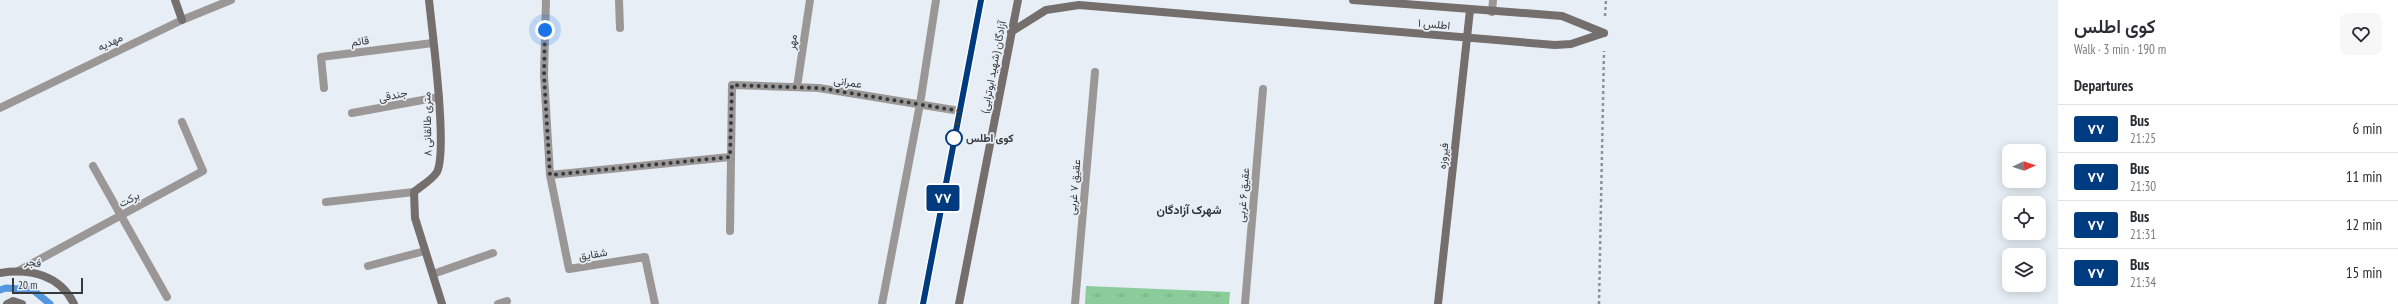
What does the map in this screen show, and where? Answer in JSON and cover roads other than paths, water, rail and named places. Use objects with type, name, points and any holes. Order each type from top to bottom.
[{"type":"street","points":[[175,0],[182,20]]},
{"type":"street","name":"مهدیه","points":[[0,108],[182,20],[230,0]]},
{"type":"street","name":"۸ متری طالقانی","points":[[414,192],[437,171],[440,154],[439,97],[429,0]]},
{"type":"street","points":[[546,0],[544,75],[550,175],[730,157],[730,231]]},
{"type":"street","points":[[619,0],[620,28]]},
{"type":"street","name":"مهر","points":[[797,87],[810,0]]},
{"type":"street","points":[[882,304],[920,104],[936,0]]},
{"type":"street","points":[[922,304],[981,0]]},
{"type":"street","name":"آزادگان (شهید ابوترابی)","points":[[959,304],[1018,0]]},
{"type":"street","name":"اطلس ۱","points":[[1011,32],[1046,10],[1079,5],[1555,45],[1571,44],[1604,32],[1562,16],[1492,12],[1352,0]]},
{"type":"street","points":[[1492,12],[1493,0]]},
{"type":"street","name":"فیروزه","points":[[1438,304],[1470,10]]},
{"type":"street","name":"قائم","points":[[324,88],[321,57],[433,43]]},
{"type":"street","name":"عقیق ۷ غربی","points":[[1075,304],[1095,72]]},
{"type":"street","name":"عمرانی","points":[[730,157],[732,85],[819,88],[960,111]]},
{"type":"street","name":"عقیق ۶ غربی","points":[[1245,304],[1263,89]]},
{"type":"street","name":"جندقی","points":[[352,113],[439,97]]},
{"type":"street","name":"برکت","points":[[18,271],[203,171],[182,122]]},
{"type":"street","points":[[93,166],[122,215],[166,296]]},
{"type":"street","name":"شقایق","points":[[550,175],[569,269],[645,257],[655,304]]},
{"type":"street","points":[[326,202],[414,192],[415,218],[442,304]]},
{"type":"street","points":[[368,266],[425,251]]},
{"type":"street","points":[[432,274],[493,253]]},
{"type":"street","name":"فجر","points":[[0,273],[18,271],[48,276],[71,297],[74,304]]},
{"type":"street","points":[[7,304],[13,301],[22,304]]},
{"type":"street","points":[[498,304],[507,301]]},
{"type":"waterway","points":[[0,290],[6,288],[33,290],[50,304]]},
{"type":"place","name":"کوی اطلس","points":[[954,138]]},
{"type":"district","name":"شهرک آزادگان","points":[[1189,210]]}]
